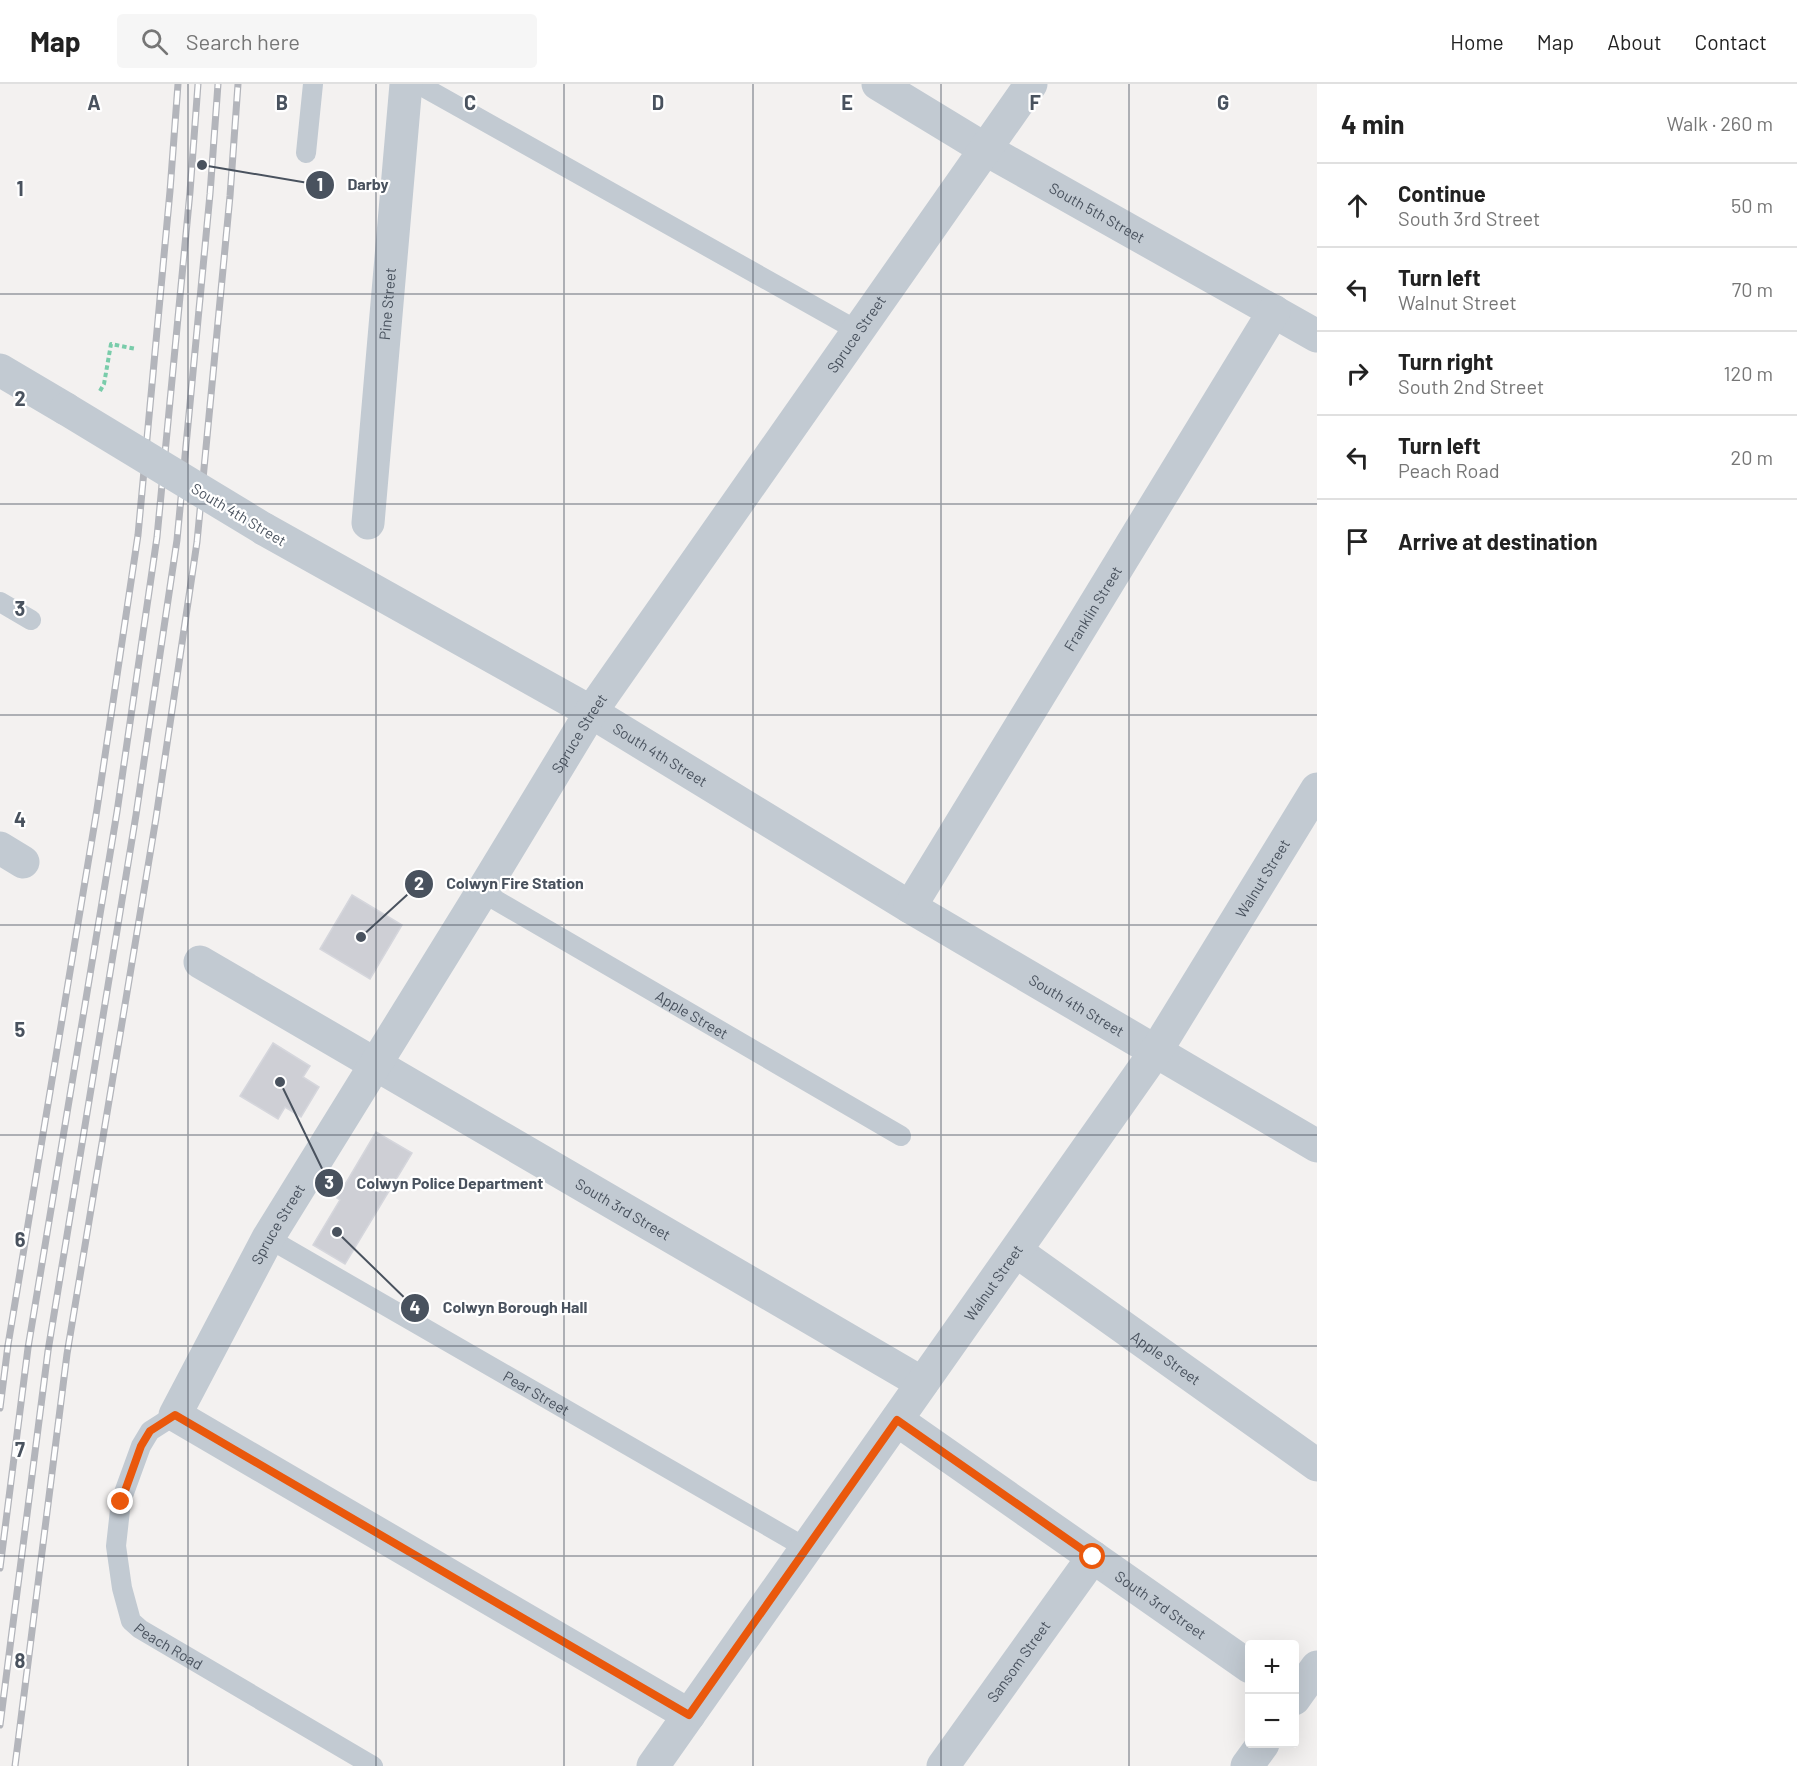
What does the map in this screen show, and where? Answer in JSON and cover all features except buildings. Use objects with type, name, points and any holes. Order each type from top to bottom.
[{"type":"street","name":"Pine Street","points":[[368,523],[406,84]]},
{"type":"street","name":"South 5th Street","points":[[878,84],[985,149],[1317,336]]},
{"type":"street","name":"Spruce Street","points":[[175,1415],[268,1238],[591,712],[1031,84]]},
{"type":"street","name":"Franklin Street","points":[[910,908],[1274,311]]},
{"type":"street","name":"South 4th Street","points":[[0,370],[264,530],[591,712],[910,908],[1317,1146]]},
{"type":"street","name":"Walnut Street","points":[[653,1766],[1156,1051],[1317,789]]},
{"type":"street","name":"South 3rd Street","points":[[200,962],[922,1383]]},
{"type":"street","name":"Apple Street","points":[[1016,1251],[1317,1465]]},
{"type":"street","points":[[175,1415],[689,1715]]},
{"type":"street","name":"South 3rd Street","points":[[897,1420],[1245,1663]]},
{"type":"street","name":"Sansom Street","points":[[943,1766],[1093,1557]]},
{"type":"street","points":[[1298,1694],[1317,1667]]},
{"type":"street","points":[[1299,1702],[1317,1714]]},
{"type":"street","points":[[1247,1766],[1260,1748]]},
{"type":"lane","points":[[306,153],[313,84]]},
{"type":"lane","points":[[418,84],[858,331]]},
{"type":"lane","points":[[0,602],[31,620]]},
{"type":"lane","name":"Apple Street","points":[[482,892],[901,1136]]},
{"type":"lane","name":"Pear Street","points":[[268,1238],[806,1548]]},
{"type":"lane","name":"Peach Road","points":[[175,1415],[159,1424],[146,1438],[121,1502],[116,1546],[122,1588],[131,1621],[140,1629],[373,1766]]},
{"type":"path","points":[[99,393],[104,384],[111,344],[136,349]]},
{"type":"railway","points":[[0,1408],[8,1345],[97,809],[138,535],[178,84]]},
{"type":"railway","points":[[0,1568],[28,1348],[117,812],[157,537],[198,84]]},
{"type":"railway","points":[[0,1725],[48,1351],[136,815],[177,540],[210,194],[218,84]]},
{"type":"railway","points":[[15,1766],[67,1354],[156,818],[197,542],[230,196],[238,84]]},
{"type":"place","name":"Darby","points":[[202,165]]},
{"type":"place","name":"Colwyn Fire Station","points":[[361,937]]},
{"type":"place","name":"Colwyn Police Department","points":[[280,1082]]},
{"type":"place","name":"Colwyn Borough Hall","points":[[337,1232]]},
{"type":"route","points":[[121,1502],[141,1446],[150,1431],[175,1415],[689,1715],[897,1420],[1093,1557]]}]
